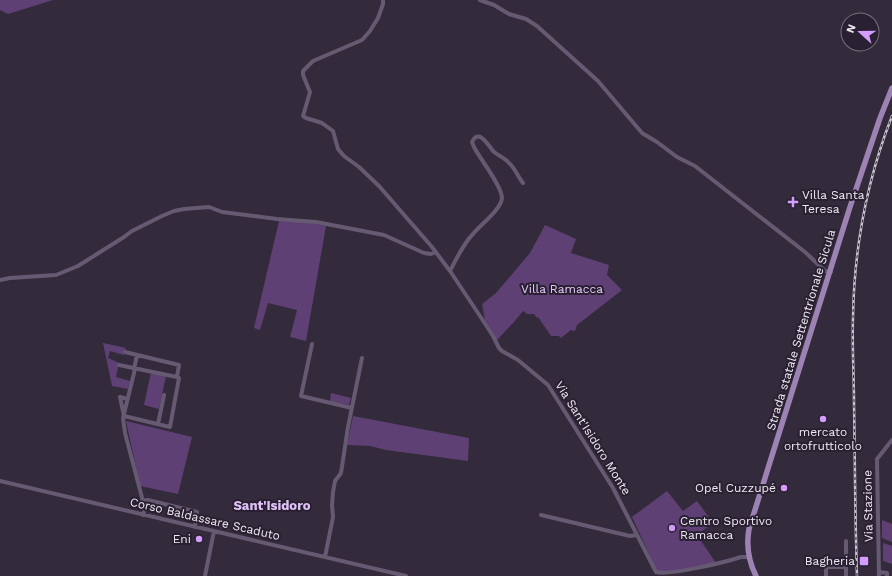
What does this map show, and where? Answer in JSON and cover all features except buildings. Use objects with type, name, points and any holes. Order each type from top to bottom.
[{"type":"main road","name":"Strada statale Settentrionale Sicula","points":[[748,557],[749,529],[830,272],[880,118],[892,88]]},
{"type":"main road","points":[[748,557],[756,576]]},
{"type":"street","name":"Via Sant'Isidoro Monte","points":[[383,0],[378,18],[362,40],[313,61],[303,71],[303,75],[310,92],[303,116],[322,123],[333,131],[338,149],[379,186],[450,270],[486,324],[499,348],[518,360],[548,385],[613,488],[654,570],[659,574],[696,570],[748,557]]},
{"type":"street","points":[[480,0],[494,4],[509,14],[526,19],[538,26],[598,81],[642,133],[677,157],[694,166],[805,252],[825,271],[830,272]]},
{"type":"street","points":[[450,270],[472,234],[497,209],[502,199],[491,173],[474,147],[472,142],[474,139],[476,137],[481,137],[486,140],[494,151],[512,165],[523,183]]},
{"type":"street","points":[[0,280],[56,275],[78,266],[124,237],[132,230],[162,216],[184,209],[209,207],[222,212],[277,220],[316,222],[384,235],[424,252],[431,254],[436,252]]},
{"type":"street","points":[[312,344],[301,396],[352,408]]},
{"type":"street","points":[[124,416],[170,427],[179,378],[177,377],[179,365],[125,352]]},
{"type":"street","points":[[124,416],[137,355]]},
{"type":"street","points":[[325,557],[333,517],[332,505],[335,481],[341,473],[362,358]]},
{"type":"street","points":[[119,366],[177,377]]},
{"type":"street","points":[[158,424],[164,395]]},
{"type":"street","points":[[128,399],[120,397],[124,416],[125,433],[145,509],[143,515]]},
{"type":"street","name":"Via Stazione","points":[[879,574],[876,459],[892,440]]},
{"type":"street","name":"Corso Baldassare Scaduto","points":[[0,481],[406,576]]},
{"type":"street","points":[[142,501],[148,500],[196,512],[195,527]]},
{"type":"street","points":[[541,516],[630,536],[637,535]]},
{"type":"street","points":[[205,576],[214,531]]},
{"type":"street","points":[[846,542],[846,576]]},
{"type":"street","points":[[826,576],[826,567],[846,567]]},
{"type":"street","points":[[879,574],[887,573],[887,576]]},
{"type":"green space","points":[[0,0],[53,0],[8,14],[0,10]]},
{"type":"green space","points":[[279,221],[305,222],[326,226],[306,341],[290,337],[297,310],[268,303],[260,330],[254,328]]},
{"type":"green space","name":"Villa Ramacca","points":[[545,225],[576,239],[571,253],[609,265],[607,275],[622,290],[577,325],[575,331],[571,330],[561,338],[559,336],[551,336],[538,317],[537,318],[534,314],[527,314],[523,311],[497,340],[485,320],[482,304],[496,293],[530,253]]},
{"type":"green space","points":[[103,343],[126,348],[124,355],[110,351],[108,358],[119,363],[116,377],[130,381],[128,389],[112,386]]},
{"type":"green space","points":[[151,372],[166,376],[159,409],[144,405]]},
{"type":"green space","points":[[331,393],[351,398],[349,405],[330,401]]},
{"type":"green space","points":[[353,416],[469,438],[468,461],[386,450],[370,446],[347,445]]},
{"type":"green space","points":[[126,421],[192,437],[178,494],[140,486]]},
{"type":"green space","name":"Centro Sportivo Ramacca","points":[[667,491],[683,511],[697,501],[713,523],[697,535],[716,563],[693,569],[657,571],[632,517]]},
{"type":"green space","points":[[200,514],[205,520],[224,525],[228,527],[228,530],[198,523]]},
{"type":"green space","points":[[882,520],[892,524],[892,542],[882,538]]},
{"type":"green space","points":[[883,543],[892,546],[892,564],[883,561]]},
{"type":"railway","points":[[857,576],[853,339],[854,292],[859,241],[869,190],[883,140],[892,116]]},
{"type":"place","name":"Villa Santa Teresa","points":[[793,202]]},
{"type":"place","name":"mercato ortofrutticolo","points":[[823,419]]},
{"type":"place","name":"Opel Cuzzupé","points":[[784,488]]},
{"type":"place","name":"Centro Sportivo Ramacca","points":[[672,528]]},
{"type":"place","name":"Eni","points":[[199,539]]},
{"type":"place","name":"Bagheria","points":[[864,561]]},
{"type":"district","name":"Sant'Isidoro","points":[[272,505]]}]
